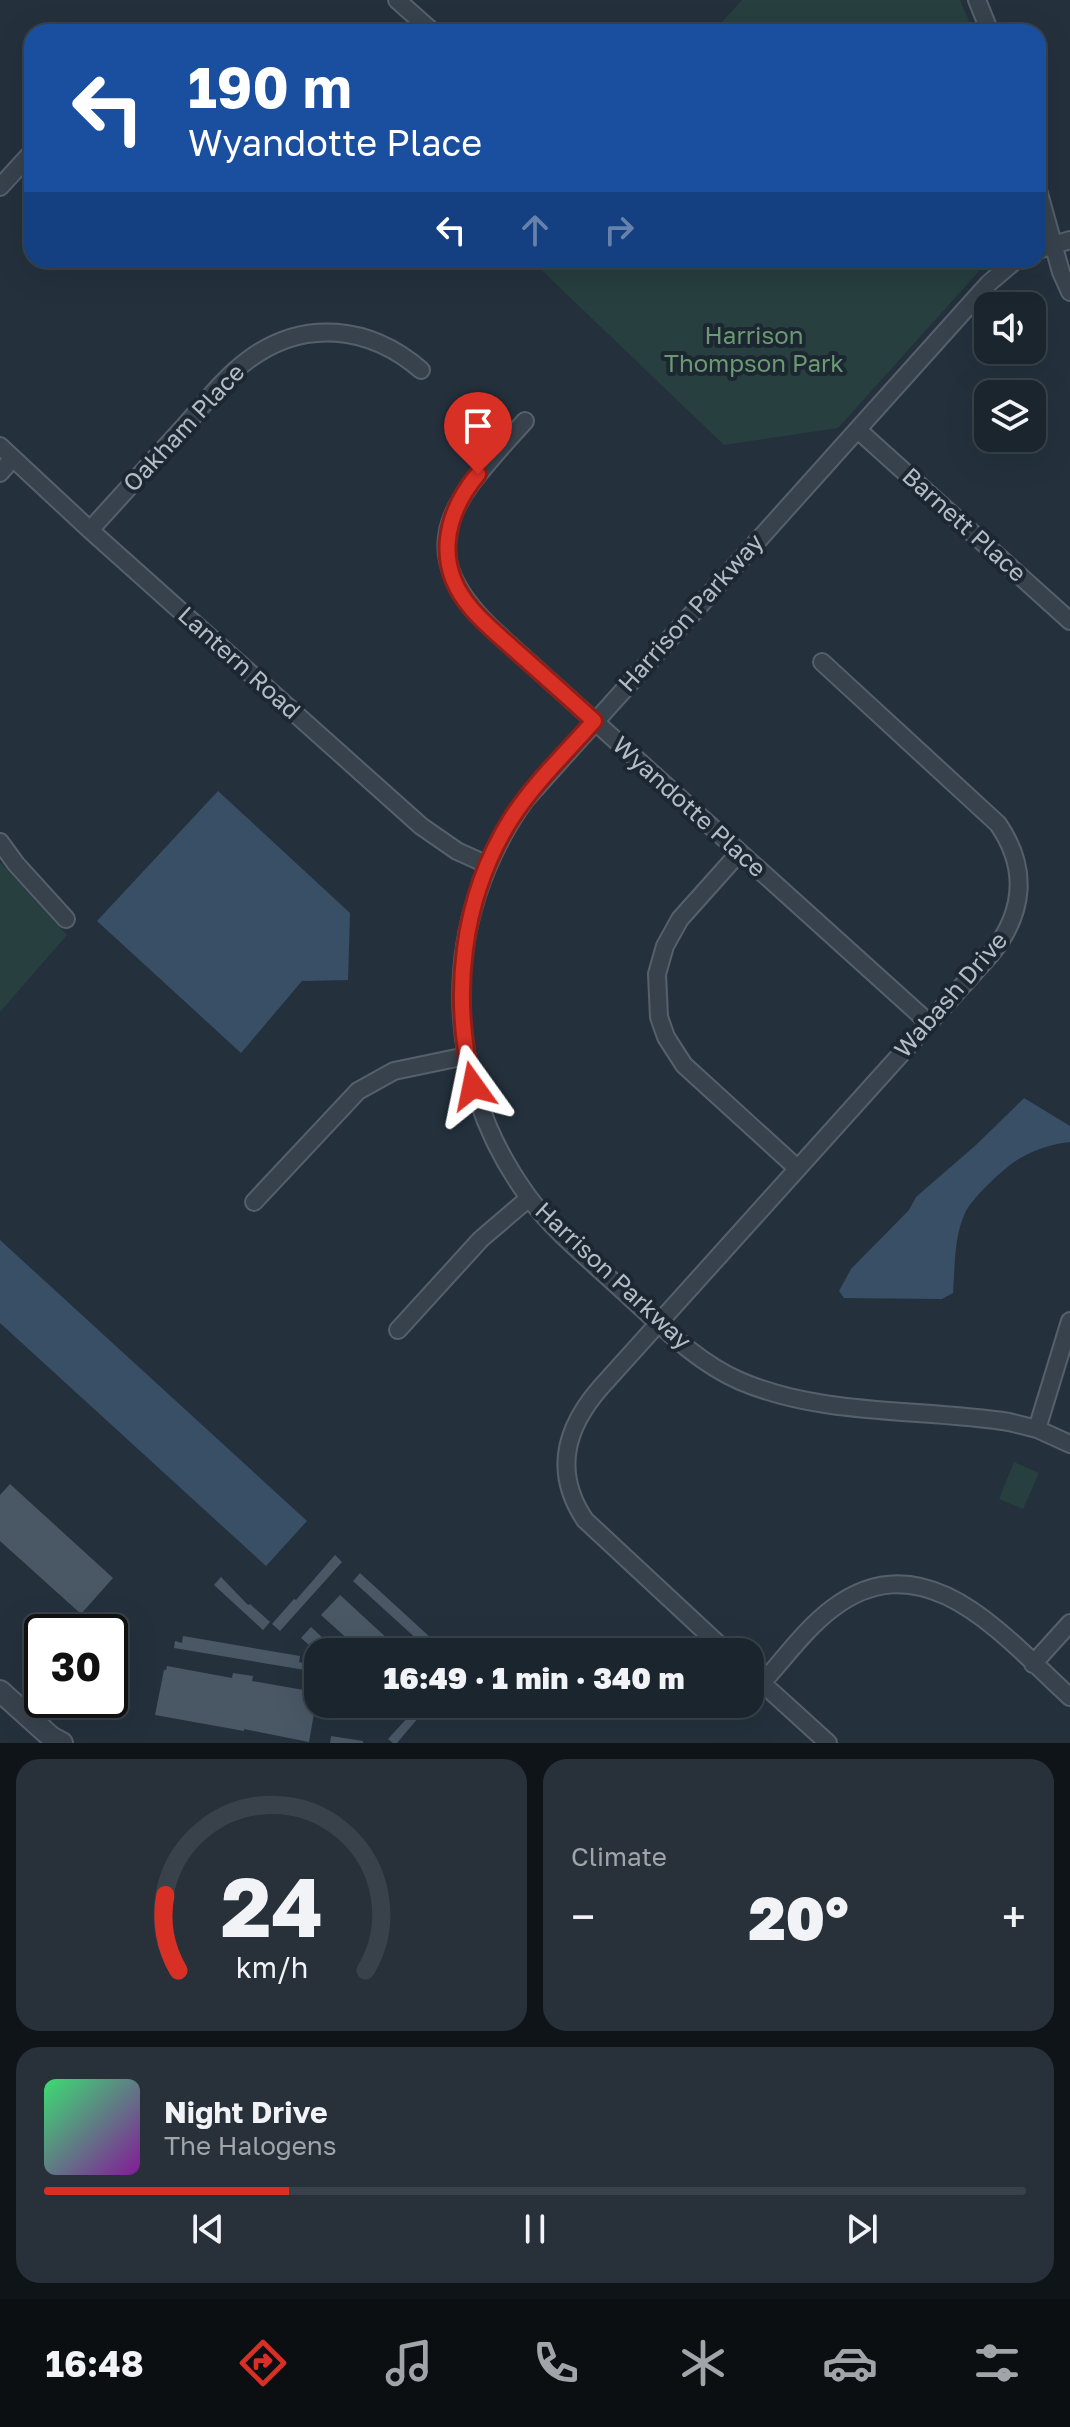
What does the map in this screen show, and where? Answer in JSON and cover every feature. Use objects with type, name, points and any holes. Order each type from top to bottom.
[{"type":"street","points":[[397,0],[424,24]]},
{"type":"street","points":[[977,0],[987,24]]},
{"type":"street","points":[[0,187],[24,161]]},
{"type":"street","points":[[1046,218],[1070,292]]},
{"type":"street","name":"Harrison Parkway","points":[[1006,268],[526,799],[503,833],[488,865],[472,914],[462,972],[461,1004],[466,1056],[473,1086],[495,1143],[529,1198],[572,1244],[710,1365],[743,1382],[779,1394],[832,1405],[994,1419],[1037,1429],[1070,1444]]},
{"type":"street","name":"Oakham Place","points":[[90,530],[232,373],[262,350],[309,333],[356,335],[392,348],[421,370]]},
{"type":"street","name":"Wyandotte Place","points":[[525,421],[471,482],[456,505],[448,532],[450,566],[457,587],[472,610],[929,1023]]},
{"type":"street","name":"Barnett Place","points":[[858,430],[1070,621]]},
{"type":"street","name":"Lantern Road","points":[[0,446],[421,826],[457,851],[488,865]]},
{"type":"street","points":[[0,473],[13,458]]},
{"type":"street","name":"Wabash Drive","points":[[712,1638],[595,1532],[577,1509],[568,1483],[566,1458],[575,1421],[590,1399],[991,954],[1010,928],[1018,897],[1017,863],[1006,835],[993,818],[822,662]]},
{"type":"street","points":[[0,842],[66,919]]},
{"type":"street","points":[[739,853],[680,919],[668,938],[657,974],[659,1017],[666,1037],[684,1065],[797,1168]]},
{"type":"street","points":[[254,1202],[358,1091],[394,1071],[466,1056]]},
{"type":"street","points":[[398,1330],[481,1239],[529,1198]]},
{"type":"street","points":[[1037,1429],[1070,1321]]},
{"type":"street","points":[[764,1671],[830,1609],[861,1592],[895,1585],[928,1588],[955,1598],[1070,1697]]},
{"type":"street","points":[[1033,1664],[1070,1623]]},
{"type":"street","points":[[764,1685],[828,1743]]},
{"type":"street","points":[[0,1691],[51,1737],[62,1743]]},
{"type":"green space","points":[[742,0],[960,0],[970,24],[720,24]]},
{"type":"green space","name":"Harrison Thompson Park","points":[[539,268],[982,268],[838,428],[724,445]]},
{"type":"green space","points":[[0,862],[67,935],[0,1012]]},
{"type":"green space","points":[[1014,1462],[1039,1473],[1023,1509],[999,1499]]},
{"type":"water","points":[[218,791],[350,913],[348,980],[302,981],[241,1053],[97,921]]},
{"type":"water","points":[[1024,1098],[1070,1126],[1070,1142],[1043,1148],[1017,1160],[974,1200],[965,1213],[959,1232],[953,1293],[942,1299],[844,1298],[839,1291],[851,1269],[909,1210],[916,1197]]},
{"type":"water","points":[[0,1240],[307,1521],[266,1566],[0,1323]]},
{"type":"building","points":[[10,1484],[113,1578],[81,1614],[0,1541],[0,1495]]},
{"type":"building","points":[[335,1555],[342,1562],[280,1631],[272,1624]]},
{"type":"building","points":[[360,1573],[431,1638],[416,1638],[353,1581]]},
{"type":"building","points":[[221,1577],[270,1622],[263,1630],[214,1585]]},
{"type":"building","points":[[340,1595],[387,1638],[346,1638],[321,1615]]},
{"type":"building","points":[[311,1627],[323,1638],[304,1638],[304,1641],[301,1638]]},
{"type":"building","points":[[183,1636],[300,1656],[299,1662],[304,1663],[304,1670],[174,1648],[175,1641],[182,1643]]},
{"type":"building","points":[[167,1666],[232,1678],[233,1673],[253,1676],[252,1681],[304,1690],[304,1718],[313,1718],[309,1742],[155,1715]]},
{"type":"building","points":[[407,1718],[418,1718],[397,1743],[388,1739]]},
{"type":"building","points":[[331,1736],[363,1741],[363,1743],[330,1743]]},
{"type":"route","points":[[473,1086],[462,1034],[461,988],[466,941],[475,901],[496,846],[512,818],[594,721],[472,610],[453,578],[448,556],[450,521],[463,492],[478,474]]}]
